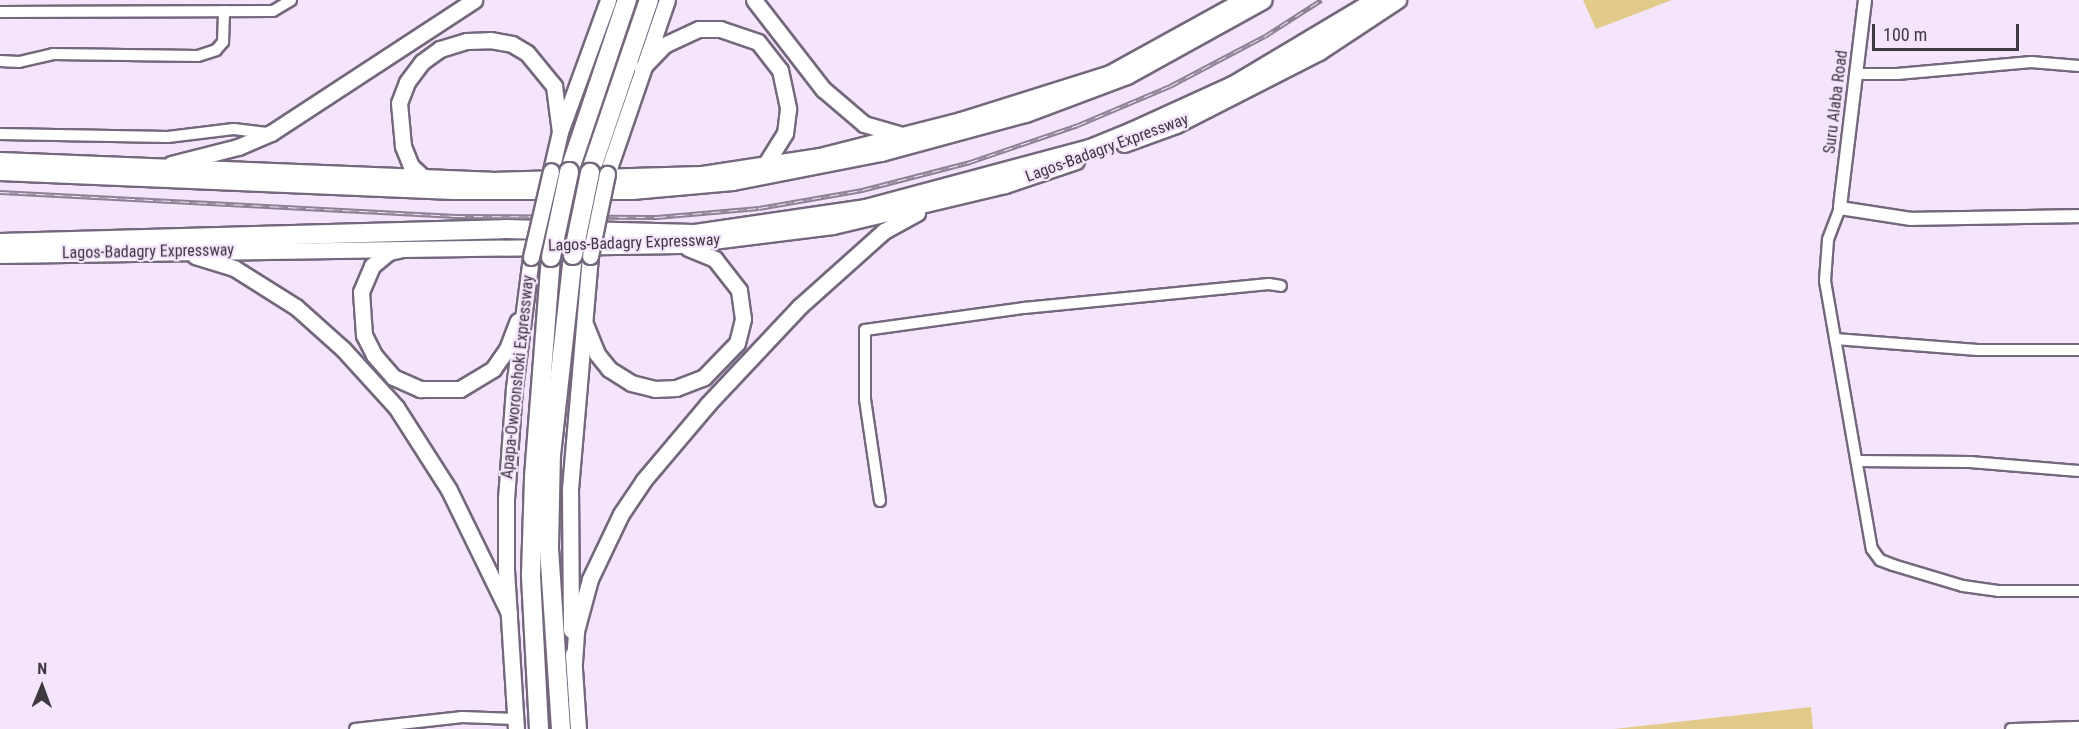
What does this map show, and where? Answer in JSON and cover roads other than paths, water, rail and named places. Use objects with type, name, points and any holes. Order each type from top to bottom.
[{"type":"highway","name":"Apapa-Oworonshoki Expressway","points":[[539,729],[532,531],[551,257],[560,172],[627,0]]},
{"type":"highway","points":[[561,729],[549,547],[551,455],[581,256],[598,173],[649,0]]},
{"type":"highway","points":[[0,171],[454,190],[632,190],[733,181],[881,152],[1026,113],[1127,75],[1263,0]]},
{"type":"highway","name":"Lagos-Badagry Expressway","points":[[0,243],[506,229],[694,234],[866,209],[1090,149],[1233,86],[1377,0]]},
{"type":"main road","points":[[158,168],[238,147],[271,133],[474,0]]},
{"type":"main road","name":"Apapa-Oworonshoki Expressway","points":[[516,724],[509,613],[506,499],[524,304],[531,257],[560,172],[560,132],[608,0]]},
{"type":"main road","points":[[598,173],[642,68],[667,0]]},
{"type":"main road","points":[[754,0],[823,90],[864,124],[902,134]]},
{"type":"main road","points":[[0,160],[491,180],[702,174],[820,156],[961,120],[1110,73],[1242,0]]},
{"type":"main road","name":"Lagos-Badagry Expressway","points":[[0,255],[410,247],[680,245],[833,226],[1005,185],[1176,125],[1319,52],[1398,0]]},
{"type":"main road","points":[[642,68],[664,45],[699,29],[740,33],[758,42],[780,70],[788,109],[785,133],[766,164]]},
{"type":"main road","points":[[424,178],[411,166],[403,146],[399,103],[406,82],[422,62],[440,49],[466,41],[490,40],[512,44],[526,53],[554,86],[560,132]]},
{"type":"main road","points":[[574,662],[576,631],[590,579],[621,514],[666,452],[762,345],[884,231],[954,199]]},
{"type":"main road","points":[[582,316],[597,354],[609,369],[631,383],[655,389],[676,388],[704,377],[737,343],[743,319],[739,290],[715,259],[680,245]]},
{"type":"main road","points":[[410,247],[389,252],[372,266],[361,292],[364,335],[374,355],[393,377],[420,389],[460,388],[478,380],[493,369],[507,349],[524,304]]},
{"type":"main road","points":[[168,251],[234,268],[296,307],[343,349],[396,407],[449,490],[509,613]]},
{"type":"main road","points":[[578,729],[568,535],[582,316],[581,256]]},
{"type":"street","points":[[0,12],[273,10],[291,0]]},
{"type":"street","name":"Suru Alaba Road","points":[[1840,208],[1865,0]]},
{"type":"street","points":[[0,61],[19,62],[53,54],[198,56],[216,50],[223,42],[224,11]]},
{"type":"street","points":[[1856,74],[1897,74],[2031,62],[2079,66]]},
{"type":"street","points":[[0,134],[168,136],[234,129],[271,133]]},
{"type":"street","points":[[2079,216],[1911,219],[1840,208],[1825,259],[1835,339],[1872,549],[1880,560],[1963,585],[1998,591],[2079,591]]},
{"type":"street","points":[[880,501],[865,399],[865,330],[1024,308],[1269,284],[1281,286]]},
{"type":"street","points":[[1835,339],[1978,350],[2079,350]]},
{"type":"street","points":[[1857,461],[1970,462],[2079,471]]},
{"type":"street","points":[[356,729],[462,717],[516,724]]},
{"type":"street","points":[[2011,729],[2079,727]]},
{"type":"railway","points":[[0,192],[456,216],[657,217],[759,208],[862,190],[970,162],[1078,125],[1170,86],[1265,36],[1321,0]]}]
